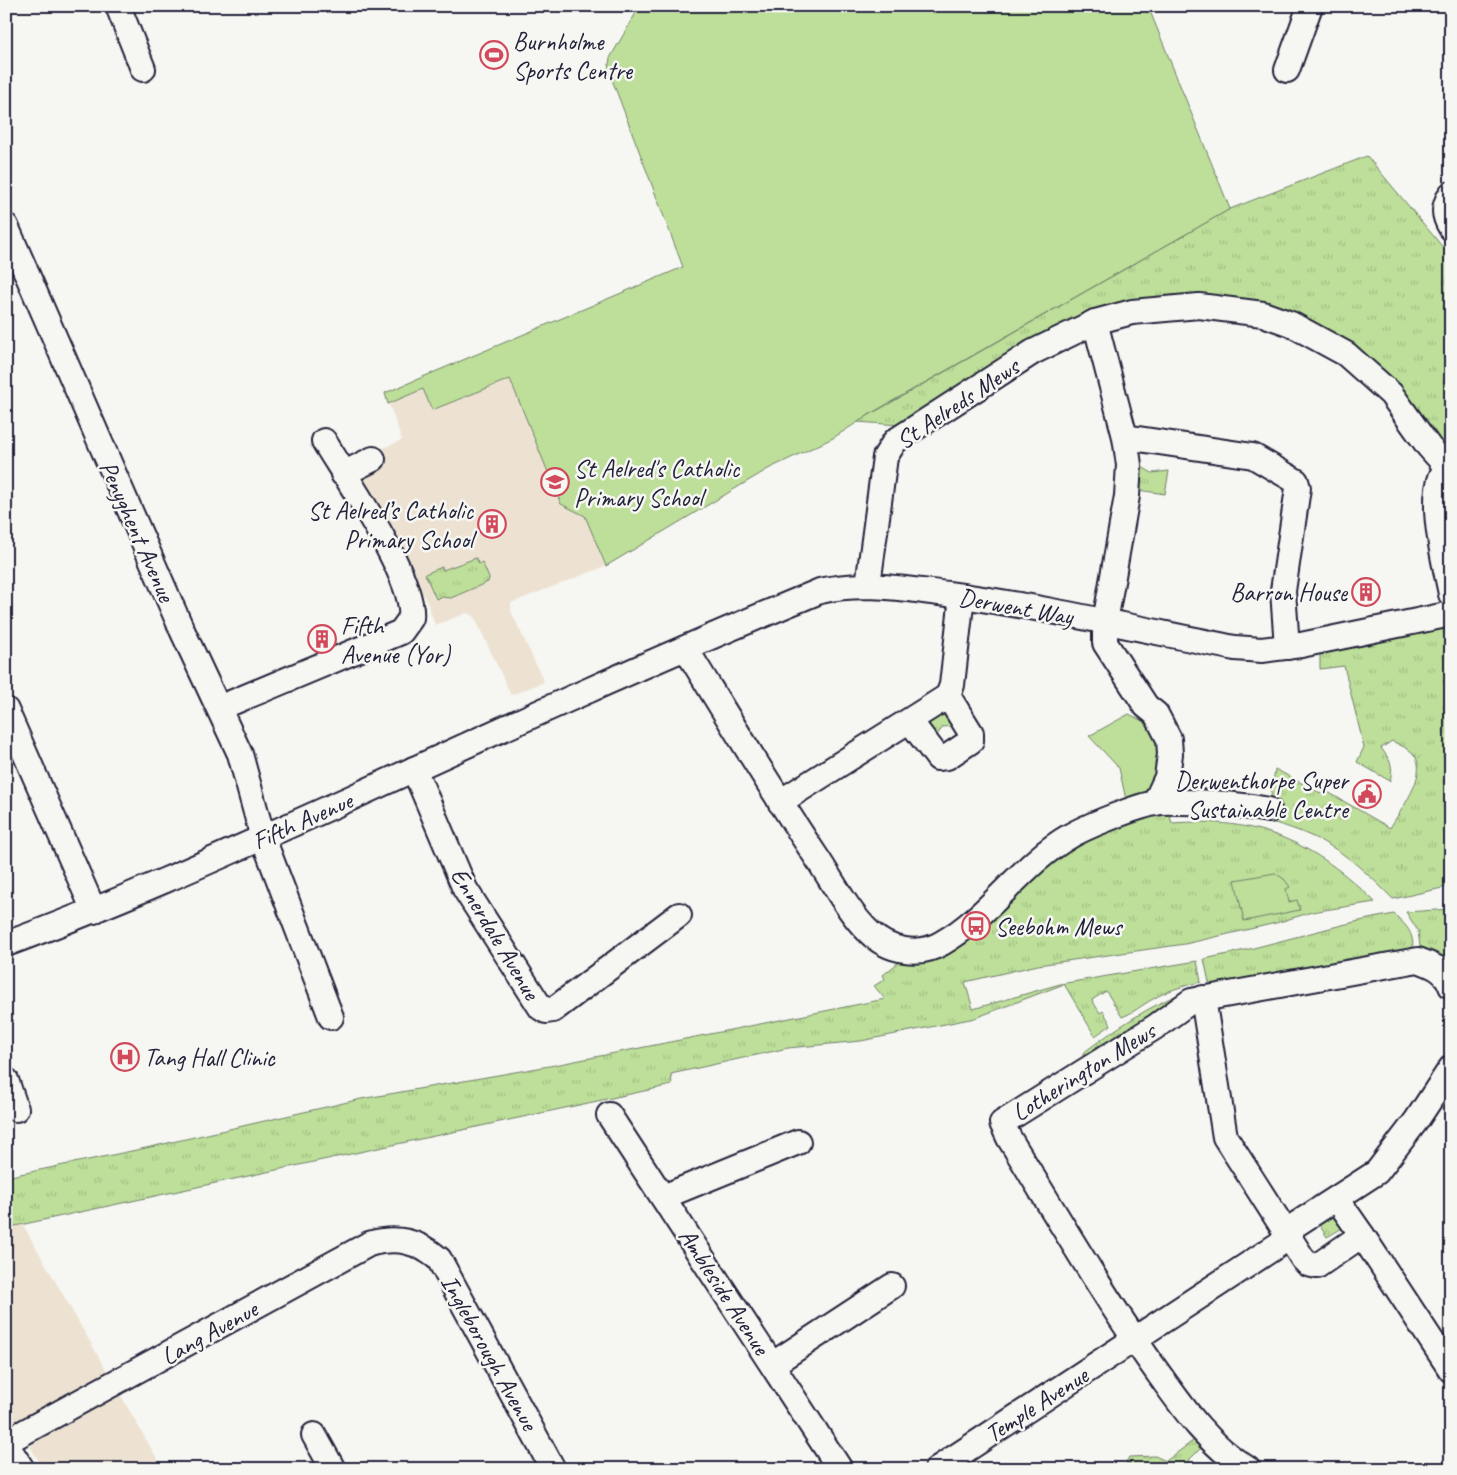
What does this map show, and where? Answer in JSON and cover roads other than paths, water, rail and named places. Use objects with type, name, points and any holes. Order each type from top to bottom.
[{"type":"street","points":[[118,6],[143,68]]},
{"type":"street","points":[[1287,70],[1310,6]]},
{"type":"street","points":[[1451,194],[1445,204],[1444,217],[1451,228]]},
{"type":"street","name":"Penyghent Avenue","points":[[6,226],[118,484],[240,754],[263,838],[331,1017]]},
{"type":"street","name":"St Aelreds Mews","points":[[868,585],[886,457],[896,441],[1026,357],[1095,322],[1132,312],[1199,306],[1263,314],[1291,324],[1346,354],[1391,394],[1429,447],[1449,466],[1436,497],[1437,524],[1451,594]]},
{"type":"street","points":[[1095,322],[1125,438],[1129,465],[1127,496],[1105,622],[1105,643],[1146,706],[1156,714],[1169,739],[1170,754],[1167,777],[1155,803]]},
{"type":"street","points":[[1125,438],[1253,456],[1296,481],[1298,488],[1283,591],[1288,647]]},
{"type":"street","points":[[219,708],[401,632],[407,627],[412,611],[405,585],[385,541],[324,441]]},
{"type":"street","points":[[343,474],[373,459]]},
{"type":"street","name":"Derwent Way","points":[[595,687],[820,591],[844,585],[868,585],[962,596],[1235,648],[1262,650],[1288,647],[1451,614]]},
{"type":"street","points":[[780,802],[948,696],[952,685],[962,596]]},
{"type":"street","points":[[686,649],[780,802],[869,933],[886,945],[907,951],[922,950],[941,944],[964,928],[1045,852],[1071,835],[1155,803],[1225,802],[1269,810]]},
{"type":"street","name":"Fifth Avenue","points":[[6,944],[94,911],[263,838],[595,687]]},
{"type":"street","points":[[910,721],[938,758],[947,757],[971,741],[971,733],[948,696]]},
{"type":"street","points":[[6,710],[94,911]]},
{"type":"street","name":"Ennerdale Avenue","points":[[414,769],[465,889],[541,1008],[546,1011],[553,1010],[679,915]]},
{"type":"street","name":"Lotherington Mews","points":[[1248,1469],[1232,1459],[1206,1436],[1134,1339],[1009,1138],[1002,1123],[1155,1027],[1190,1001],[1386,968],[1418,960],[1438,968],[1448,979],[1451,986]]},
{"type":"street","points":[[1203,998],[1225,1138],[1308,1264],[1317,1266],[1362,1235]]},
{"type":"street","name":"Temple Avenue","points":[[937,1469],[1134,1339],[1377,1172],[1389,1158],[1451,1068]]},
{"type":"street","points":[[6,1080],[16,1109]]},
{"type":"street","name":"Ambleside Avenue","points":[[609,1114],[840,1469]]},
{"type":"street","points":[[663,1197],[798,1142]]},
{"type":"street","points":[[1338,1199],[1451,1370]]},
{"type":"street","name":"Lang Avenue","points":[[6,1443],[369,1244],[384,1240],[402,1240],[416,1244]]},
{"type":"street","name":"Ingleborough Avenue","points":[[416,1244],[439,1259],[553,1469]]},
{"type":"street","points":[[773,1364],[892,1286]]},
{"type":"street","points":[[314,1435],[333,1469]]},
{"type":"street","points":[[6,1443],[22,1469]]},
{"type":"place","name":"Burnholme Sports Centre","points":[[494,55]]},
{"type":"place","name":"St Aelred's Catholic Primary School","points":[[555,482]]},
{"type":"place","name":"St Aelred’s Catholic Primary School","points":[[492,524]]},
{"type":"place","name":"Barron House","points":[[1366,592]]},
{"type":"place","name":"Fifth Avenue (Yor)","points":[[322,639]]},
{"type":"place","name":"Derwenthorpe Super Sustainable Centre","points":[[1367,794]]},
{"type":"place","name":"Seebohm Mews","points":[[976,926]]},
{"type":"place","name":"Tang Hall Clinic","points":[[125,1057]]}]
